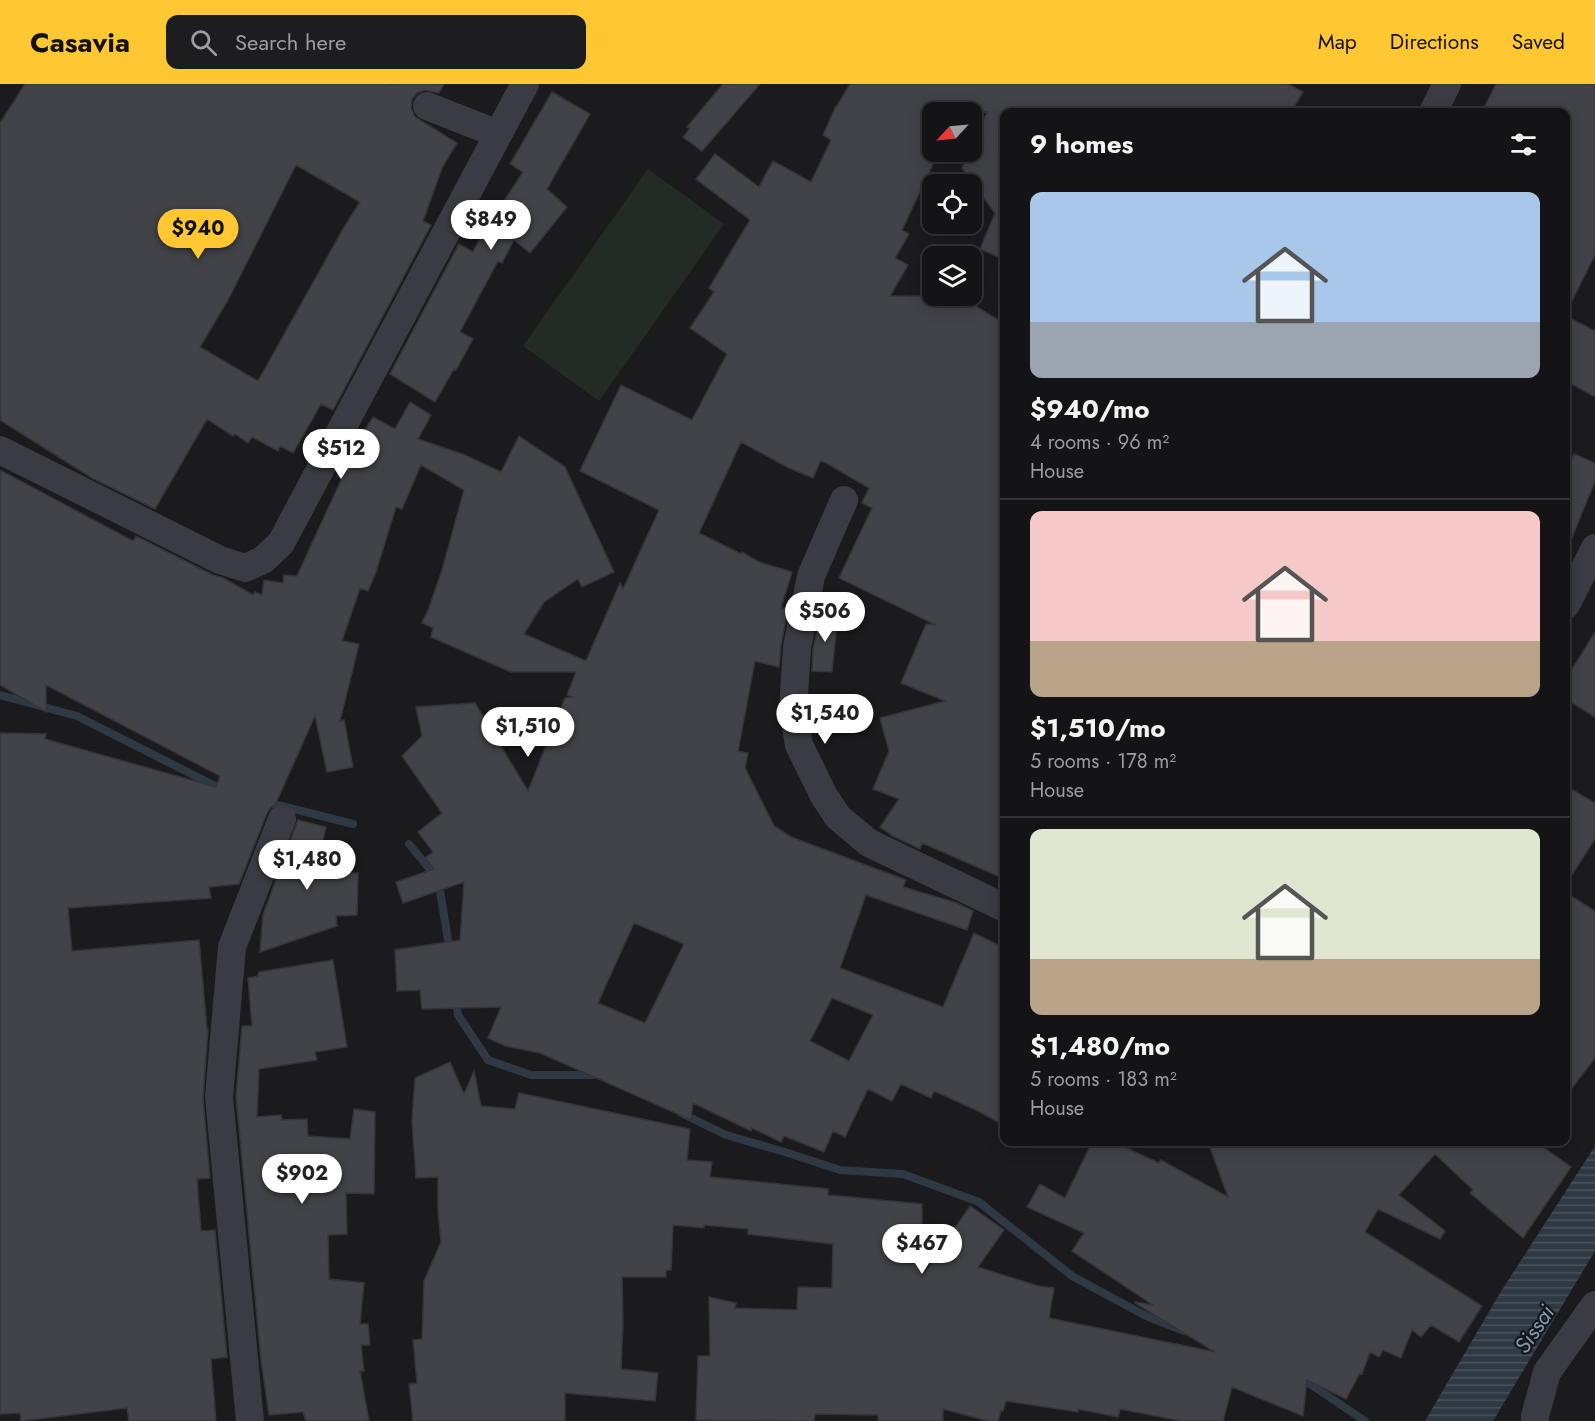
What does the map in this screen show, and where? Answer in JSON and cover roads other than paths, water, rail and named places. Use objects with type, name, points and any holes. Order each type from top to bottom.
[{"type":"street","points":[[0,450],[220,560],[245,568],[263,560],[281,543],[525,84]]},
{"type":"street","points":[[1435,108],[1447,84]]},
{"type":"street","points":[[427,106],[498,134]]},
{"type":"street","points":[[844,500],[811,576],[796,648],[793,710],[799,745],[833,810],[869,843],[1000,906]]},
{"type":"street","points":[[1570,597],[1595,548]]},
{"type":"street","points":[[250,1421],[219,1097],[232,947],[282,819]]},
{"type":"street","points":[[1535,1421],[1547,1372],[1595,1305]]},
{"type":"water","name":"Sissai","points":[[1595,1146],[1595,1251],[1493,1421],[1425,1421],[1500,1293]]},
{"type":"waterway","points":[[0,695],[77,716],[225,791]]},
{"type":"waterway","points":[[266,802],[353,824]]},
{"type":"waterway","points":[[409,844],[438,879],[450,952]]},
{"type":"waterway","points":[[456,998],[458,1015],[488,1060],[531,1075],[602,1075]]},
{"type":"waterway","points":[[681,1113],[726,1135],[840,1170],[903,1174],[979,1202],[1072,1276],[1146,1316],[1184,1331]]},
{"type":"waterway","points":[[1298,1378],[1365,1421]]}]
